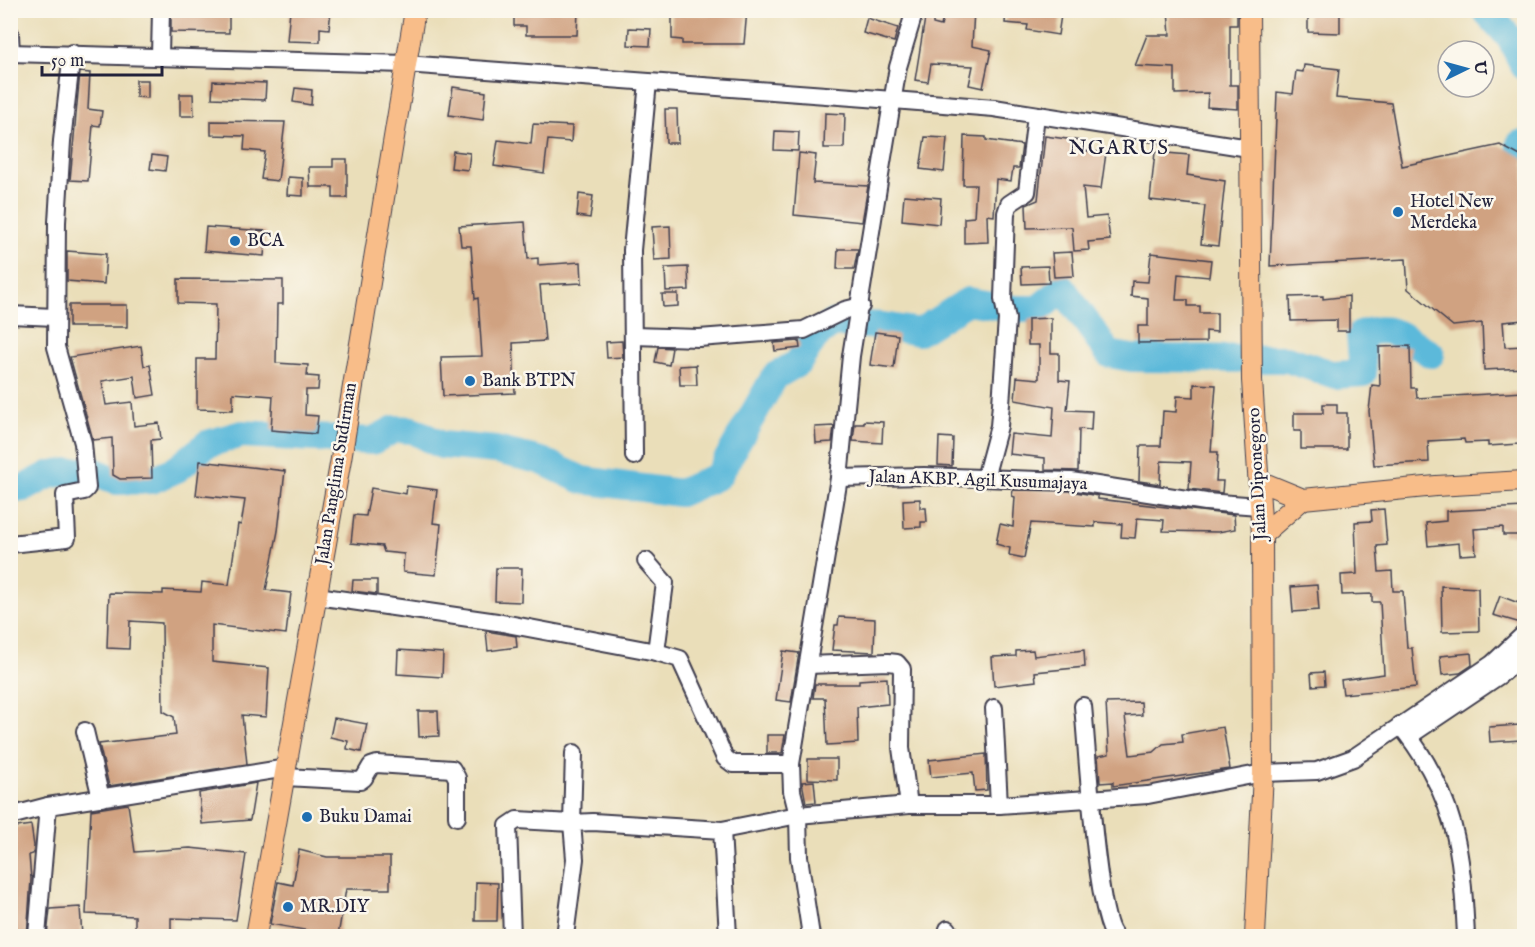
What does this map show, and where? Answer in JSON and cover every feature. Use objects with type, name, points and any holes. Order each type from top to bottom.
[{"type":"main road","name":"Jalan Panglima Sudirman","points":[[256,936],[341,459],[415,10]]},
{"type":"main road","name":"Jalan Diponegoro","points":[[1249,10],[1252,380],[1262,535],[1263,773],[1255,936]]},
{"type":"main road","points":[[1258,481],[1303,498],[1524,481]]},
{"type":"main road","points":[[1262,535],[1303,498]]},
{"type":"street","points":[[160,56],[161,10]]},
{"type":"street","points":[[811,936],[799,857],[798,815],[792,791],[791,764],[839,478],[851,356],[860,313],[898,67],[915,10]]},
{"type":"street","points":[[10,34],[11,53],[405,64],[648,81],[994,108],[1249,148]]},
{"type":"street","points":[[10,544],[68,538],[65,495],[86,490],[87,484],[84,451],[56,347],[55,316],[62,141],[72,53]]},
{"type":"street","points":[[634,456],[632,250],[648,81]]},
{"type":"street","points":[[985,478],[999,426],[1006,319],[1003,299],[1006,213],[1009,204],[1028,192],[1036,115]]},
{"type":"street","points":[[633,336],[699,338],[804,330],[845,310],[860,313]]},
{"type":"street","points":[[10,315],[55,316]]},
{"type":"street","name":"Jalan AKBP. Agil Kusumajaya","points":[[839,478],[985,478],[1071,481],[1206,502],[1259,506]]},
{"type":"street","points":[[646,561],[664,583],[656,652]]},
{"type":"street","points":[[317,596],[497,622],[656,652],[680,659],[684,663],[725,758],[732,764],[791,764]]},
{"type":"street","points":[[1496,669],[1524,634]]},
{"type":"street","points":[[512,936],[508,826],[517,820],[722,830],[798,815],[909,805],[999,805],[1148,795],[1263,773],[1317,771],[1353,758],[1404,730],[1496,669],[1524,654]]},
{"type":"street","points":[[808,665],[888,662],[897,663],[902,669],[901,748],[909,805]]},
{"type":"street","points":[[1083,706],[1107,924],[1115,936]]},
{"type":"street","points":[[994,708],[999,805]]},
{"type":"street","points":[[1404,730],[1439,781],[1454,820],[1467,936]]},
{"type":"street","points":[[86,731],[101,798]]},
{"type":"street","points":[[565,936],[575,859],[572,824],[574,753]]},
{"type":"street","points":[[10,816],[48,806],[286,773],[360,781],[371,766],[378,764],[452,769],[457,778],[457,817]]},
{"type":"street","points":[[37,936],[48,806]]},
{"type":"street","points":[[722,830],[728,936]]},
{"type":"building","points":[[171,10],[229,10],[229,33],[171,32]]},
{"type":"building","points":[[290,10],[331,10],[329,29],[320,28],[320,42],[287,41]]},
{"type":"building","points":[[514,10],[578,10],[577,35],[526,35],[526,26],[514,26]]},
{"type":"building","points":[[710,10],[747,10],[744,44],[682,44],[682,40],[672,39],[672,14],[710,15]]},
{"type":"building","points":[[945,10],[974,10],[972,46],[991,50],[983,88],[969,85],[973,66],[931,64],[928,82],[915,80],[926,12],[933,13],[933,24],[941,26]]},
{"type":"building","points":[[1006,10],[1036,10],[1061,15],[1058,35],[1027,30],[1028,25],[1005,23]]},
{"type":"building","points":[[1168,10],[1237,13],[1237,25],[1230,25],[1230,85],[1238,85],[1238,109],[1207,107],[1208,93],[1175,94],[1175,68],[1135,66],[1147,35],[1170,35]]},
{"type":"building","points":[[1308,10],[1340,10],[1340,33],[1308,32]]},
{"type":"building","points":[[867,18],[898,28],[894,42],[863,33]]},
{"type":"building","points":[[629,28],[651,29],[650,46],[628,45]]},
{"type":"building","name":"Hotel New Merdeka","points":[[1304,65],[1339,69],[1336,98],[1391,103],[1402,166],[1500,145],[1524,158],[1524,320],[1503,322],[1505,347],[1524,346],[1524,368],[1484,370],[1482,323],[1453,326],[1408,289],[1406,259],[1270,266],[1277,92],[1293,94],[1296,71],[1303,72]]},
{"type":"building","points":[[80,72],[90,73],[88,109],[102,111],[100,126],[93,125],[88,181],[70,180]]},
{"type":"building","points":[[136,80],[148,80],[148,98],[136,97]]},
{"type":"building","points":[[213,81],[266,83],[265,100],[212,98]]},
{"type":"building","points":[[453,87],[486,92],[483,120],[449,115]]},
{"type":"building","points":[[295,88],[312,90],[311,105],[293,102]]},
{"type":"building","points":[[180,94],[193,94],[194,116],[180,116]]},
{"type":"building","points":[[665,109],[677,109],[678,143],[666,143]]},
{"type":"building","points":[[825,113],[845,114],[844,148],[824,148]]},
{"type":"building","points":[[211,121],[285,122],[278,181],[261,179],[265,152],[244,150],[245,136],[211,135]]},
{"type":"building","points":[[533,124],[572,126],[571,142],[548,140],[544,173],[494,166],[498,140],[531,144]]},
{"type":"building","points":[[775,131],[799,132],[798,151],[774,150]]},
{"type":"building","points":[[964,136],[986,137],[986,140],[1022,145],[1019,168],[1013,168],[1011,181],[996,179],[994,216],[987,215],[988,242],[964,243],[964,218],[974,217],[976,185],[963,185]]},
{"type":"building","points":[[1045,136],[1081,141],[1080,150],[1106,153],[1101,189],[1083,187],[1086,218],[1107,216],[1110,240],[1088,242],[1089,250],[1074,251],[1072,227],[1027,228],[1026,205],[1038,200]]},
{"type":"building","points":[[925,137],[947,138],[944,172],[920,169]]},
{"type":"building","points":[[453,151],[470,153],[468,170],[451,168]]},
{"type":"building","points":[[1155,152],[1189,155],[1187,175],[1225,181],[1218,246],[1201,244],[1205,206],[1150,200]]},
{"type":"building","points":[[799,153],[816,155],[813,183],[868,186],[862,222],[794,215]]},
{"type":"building","points":[[152,155],[167,157],[165,171],[150,169]]},
{"type":"building","points":[[333,159],[347,159],[347,198],[333,198],[333,187],[310,187],[309,167],[333,167]]},
{"type":"building","points":[[288,177],[303,178],[303,196],[287,195]]},
{"type":"building","points":[[579,194],[593,196],[590,218],[577,216]]},
{"type":"building","points":[[904,195],[941,198],[939,224],[902,220]]},
{"type":"building","points":[[525,222],[528,259],[538,258],[538,265],[581,262],[582,283],[540,285],[545,341],[513,343],[515,393],[443,396],[441,357],[482,356],[471,246],[461,246],[459,226]]},
{"type":"building","points":[[670,226],[671,259],[654,260],[652,227]]},
{"type":"building","name":"BCA","points":[[206,227],[266,231],[264,256],[204,251]]},
{"type":"building","points":[[838,249],[858,249],[854,269],[837,269]]},
{"type":"building","points":[[67,251],[106,254],[104,284],[67,281]]},
{"type":"building","points":[[1072,252],[1074,276],[1054,277],[1052,253]]},
{"type":"building","points":[[1151,253],[1211,260],[1209,277],[1178,274],[1176,300],[1188,300],[1188,306],[1200,306],[1200,313],[1217,313],[1217,332],[1206,331],[1206,342],[1138,343],[1138,326],[1148,326],[1148,298],[1131,296],[1132,281],[1148,282]]},
{"type":"building","points":[[1048,266],[1049,283],[1022,284],[1021,267]]},
{"type":"building","points":[[688,267],[689,290],[666,291],[665,268]]},
{"type":"building","points":[[178,279],[283,280],[283,304],[277,304],[276,363],[308,365],[307,376],[319,377],[318,390],[306,390],[305,415],[318,416],[316,434],[271,430],[273,396],[233,393],[233,410],[197,409],[197,359],[215,359],[216,304],[178,303]]},
{"type":"building","points":[[662,294],[678,294],[678,306],[663,307]]},
{"type":"building","points":[[1323,296],[1323,299],[1349,296],[1349,331],[1337,331],[1337,320],[1291,321],[1290,297]]},
{"type":"building","points":[[69,305],[127,305],[127,327],[69,327]]},
{"type":"building","points":[[1051,318],[1051,353],[1059,353],[1059,380],[1070,381],[1067,410],[1092,411],[1091,430],[1079,429],[1078,471],[1045,470],[1045,458],[1009,454],[1011,434],[1052,438],[1054,407],[1015,400],[1017,377],[1039,379],[1039,345],[1028,345],[1028,319]]},
{"type":"building","points":[[875,332],[898,335],[894,368],[870,365]]},
{"type":"building","points":[[622,341],[623,357],[607,358],[606,342]]},
{"type":"building","points":[[799,341],[800,348],[775,351],[774,343]]},
{"type":"building","points":[[141,346],[144,366],[150,365],[155,395],[137,398],[134,376],[102,381],[106,405],[132,402],[134,426],[159,423],[161,439],[151,440],[152,478],[120,479],[113,475],[112,438],[93,440],[70,357]]},
{"type":"building","points":[[1410,346],[1411,388],[1416,388],[1417,398],[1524,392],[1524,438],[1519,439],[1519,444],[1488,446],[1488,442],[1465,443],[1464,439],[1428,441],[1429,462],[1374,465],[1369,411],[1372,385],[1380,386],[1379,347]]},
{"type":"building","points":[[658,347],[672,348],[669,365],[655,362]]},
{"type":"building","points":[[696,365],[697,385],[680,385],[679,366]]},
{"type":"building","points":[[1194,384],[1216,385],[1211,452],[1218,452],[1216,481],[1223,481],[1222,493],[1189,489],[1191,462],[1161,461],[1160,484],[1139,481],[1140,446],[1161,446],[1163,411],[1176,412],[1177,396],[1194,397]]},
{"type":"building","points":[[1323,404],[1337,404],[1337,413],[1347,413],[1347,449],[1301,449],[1301,431],[1294,431],[1294,413],[1323,413]]},
{"type":"building","points":[[864,421],[883,422],[882,443],[853,441],[855,424],[864,424]]},
{"type":"building","points":[[834,426],[832,442],[816,443],[815,427]]},
{"type":"building","points":[[939,437],[953,438],[952,466],[938,465]]},
{"type":"building","points":[[200,461],[285,471],[278,531],[266,590],[291,593],[286,634],[212,625],[212,662],[269,668],[266,717],[242,715],[247,764],[109,786],[99,744],[176,735],[174,717],[163,711],[162,623],[130,621],[129,649],[107,648],[109,593],[163,594],[163,590],[201,592],[202,582],[229,585],[238,524],[241,525],[245,500],[196,495]]},
{"type":"building","points":[[407,486],[437,490],[433,523],[441,524],[436,575],[403,572],[404,554],[384,552],[382,546],[351,543],[354,515],[366,516],[371,488],[406,494]]},
{"type":"building","points":[[1013,490],[1070,491],[1098,496],[1098,499],[1234,515],[1235,529],[1218,532],[1163,531],[1164,520],[1137,518],[1135,538],[1121,537],[1122,524],[1095,522],[1095,527],[1031,523],[1024,558],[1009,555],[1010,548],[996,544],[1000,524],[1013,527],[1015,497],[1012,496]]},
{"type":"building","points":[[920,499],[920,508],[926,508],[927,522],[921,522],[921,527],[904,528],[903,500]]},
{"type":"building","points":[[1524,507],[1524,535],[1503,535],[1503,527],[1474,529],[1476,554],[1460,555],[1459,543],[1428,546],[1426,523],[1446,521],[1446,511]]},
{"type":"building","points":[[1384,509],[1387,545],[1377,546],[1379,572],[1392,571],[1393,591],[1403,591],[1407,648],[1412,648],[1416,687],[1343,694],[1341,680],[1384,674],[1380,602],[1372,602],[1372,594],[1342,595],[1341,575],[1357,574],[1355,522],[1372,521],[1371,510]]},
{"type":"building","points":[[496,568],[522,568],[521,602],[495,601]]},
{"type":"building","points":[[353,580],[377,580],[377,594],[352,591]]},
{"type":"building","points":[[1317,585],[1319,610],[1293,612],[1291,587]]},
{"type":"building","points":[[1441,586],[1478,588],[1479,631],[1442,632]]},
{"type":"building","points":[[1500,596],[1524,605],[1524,624],[1493,615]]},
{"type":"building","points":[[839,617],[875,619],[874,652],[832,650],[835,625],[838,625]]},
{"type":"building","points":[[486,631],[516,636],[517,647],[488,651]]},
{"type":"building","points":[[398,650],[443,653],[442,677],[397,674]]},
{"type":"building","points":[[1033,650],[1034,656],[1084,650],[1085,667],[1035,672],[1036,681],[994,686],[992,657],[1016,656],[1016,651]]},
{"type":"building","points":[[783,651],[799,653],[791,702],[776,700]]},
{"type":"building","points":[[1471,653],[1472,665],[1460,673],[1442,675],[1440,656]]},
{"type":"building","points":[[1324,672],[1325,685],[1312,686],[1311,673]]},
{"type":"building","points":[[887,678],[888,704],[857,707],[858,743],[827,745],[825,698],[813,698],[815,684],[859,684],[859,680]]},
{"type":"building","points":[[1141,702],[1142,715],[1125,716],[1130,755],[1154,752],[1163,744],[1183,742],[1182,734],[1223,727],[1230,769],[1113,786],[1113,782],[1100,783],[1098,756],[1109,754],[1106,703]]},
{"type":"building","points":[[418,711],[438,711],[439,736],[419,737]]},
{"type":"building","points":[[334,718],[367,724],[361,752],[347,749],[348,741],[330,737]]},
{"type":"building","points":[[1520,725],[1521,740],[1490,742],[1489,727]]},
{"type":"building","points":[[767,735],[785,735],[782,753],[767,753]]},
{"type":"building","points":[[986,754],[987,790],[975,791],[973,773],[931,777],[929,760]]},
{"type":"building","points":[[808,759],[837,759],[837,780],[808,779]]},
{"type":"building","points":[[814,781],[816,802],[806,803],[802,782]]},
{"type":"building","points":[[256,783],[250,820],[202,824],[199,793]]},
{"type":"building","points":[[128,804],[135,852],[190,848],[246,854],[236,920],[171,918],[171,936],[135,936],[135,916],[86,914],[91,810]]},
{"type":"building","points":[[31,825],[34,846],[33,854],[29,855],[31,879],[27,936],[10,936],[10,828]]},
{"type":"building","points":[[299,850],[327,857],[390,857],[390,889],[346,889],[338,936],[270,924],[278,882],[293,885]]},
{"type":"building","points":[[476,882],[498,883],[497,921],[475,921]]},
{"type":"building","points":[[80,907],[82,936],[47,936],[50,909]]},
{"type":"waterway","points":[[1485,10],[1510,38],[1524,66]]},
{"type":"waterway","points":[[1520,144],[1524,145]]},
{"type":"waterway","points":[[10,490],[24,488],[51,474],[91,470],[117,481],[152,480],[177,469],[207,444],[242,434],[372,441],[395,429],[413,430],[441,445],[496,450],[542,461],[582,480],[680,493],[718,476],[775,376],[798,363],[815,337],[833,323],[883,326],[919,332],[968,301],[1016,309],[1038,309],[1063,289],[1109,354],[1132,358],[1287,359],[1335,375],[1363,373],[1360,335],[1380,330],[1397,334],[1431,354]]},
{"type":"place","name":"Hotel New Merdeka","points":[[1398,212]]},
{"type":"place","name":"BCA","points":[[235,241]]},
{"type":"place","name":"Bank BTPN","points":[[470,381]]},
{"type":"place","name":"Buku Damai","points":[[307,817]]},
{"type":"place","name":"MR.DIY","points":[[288,907]]},
{"type":"district","name":"NGARUS","points":[[1119,148]]}]
